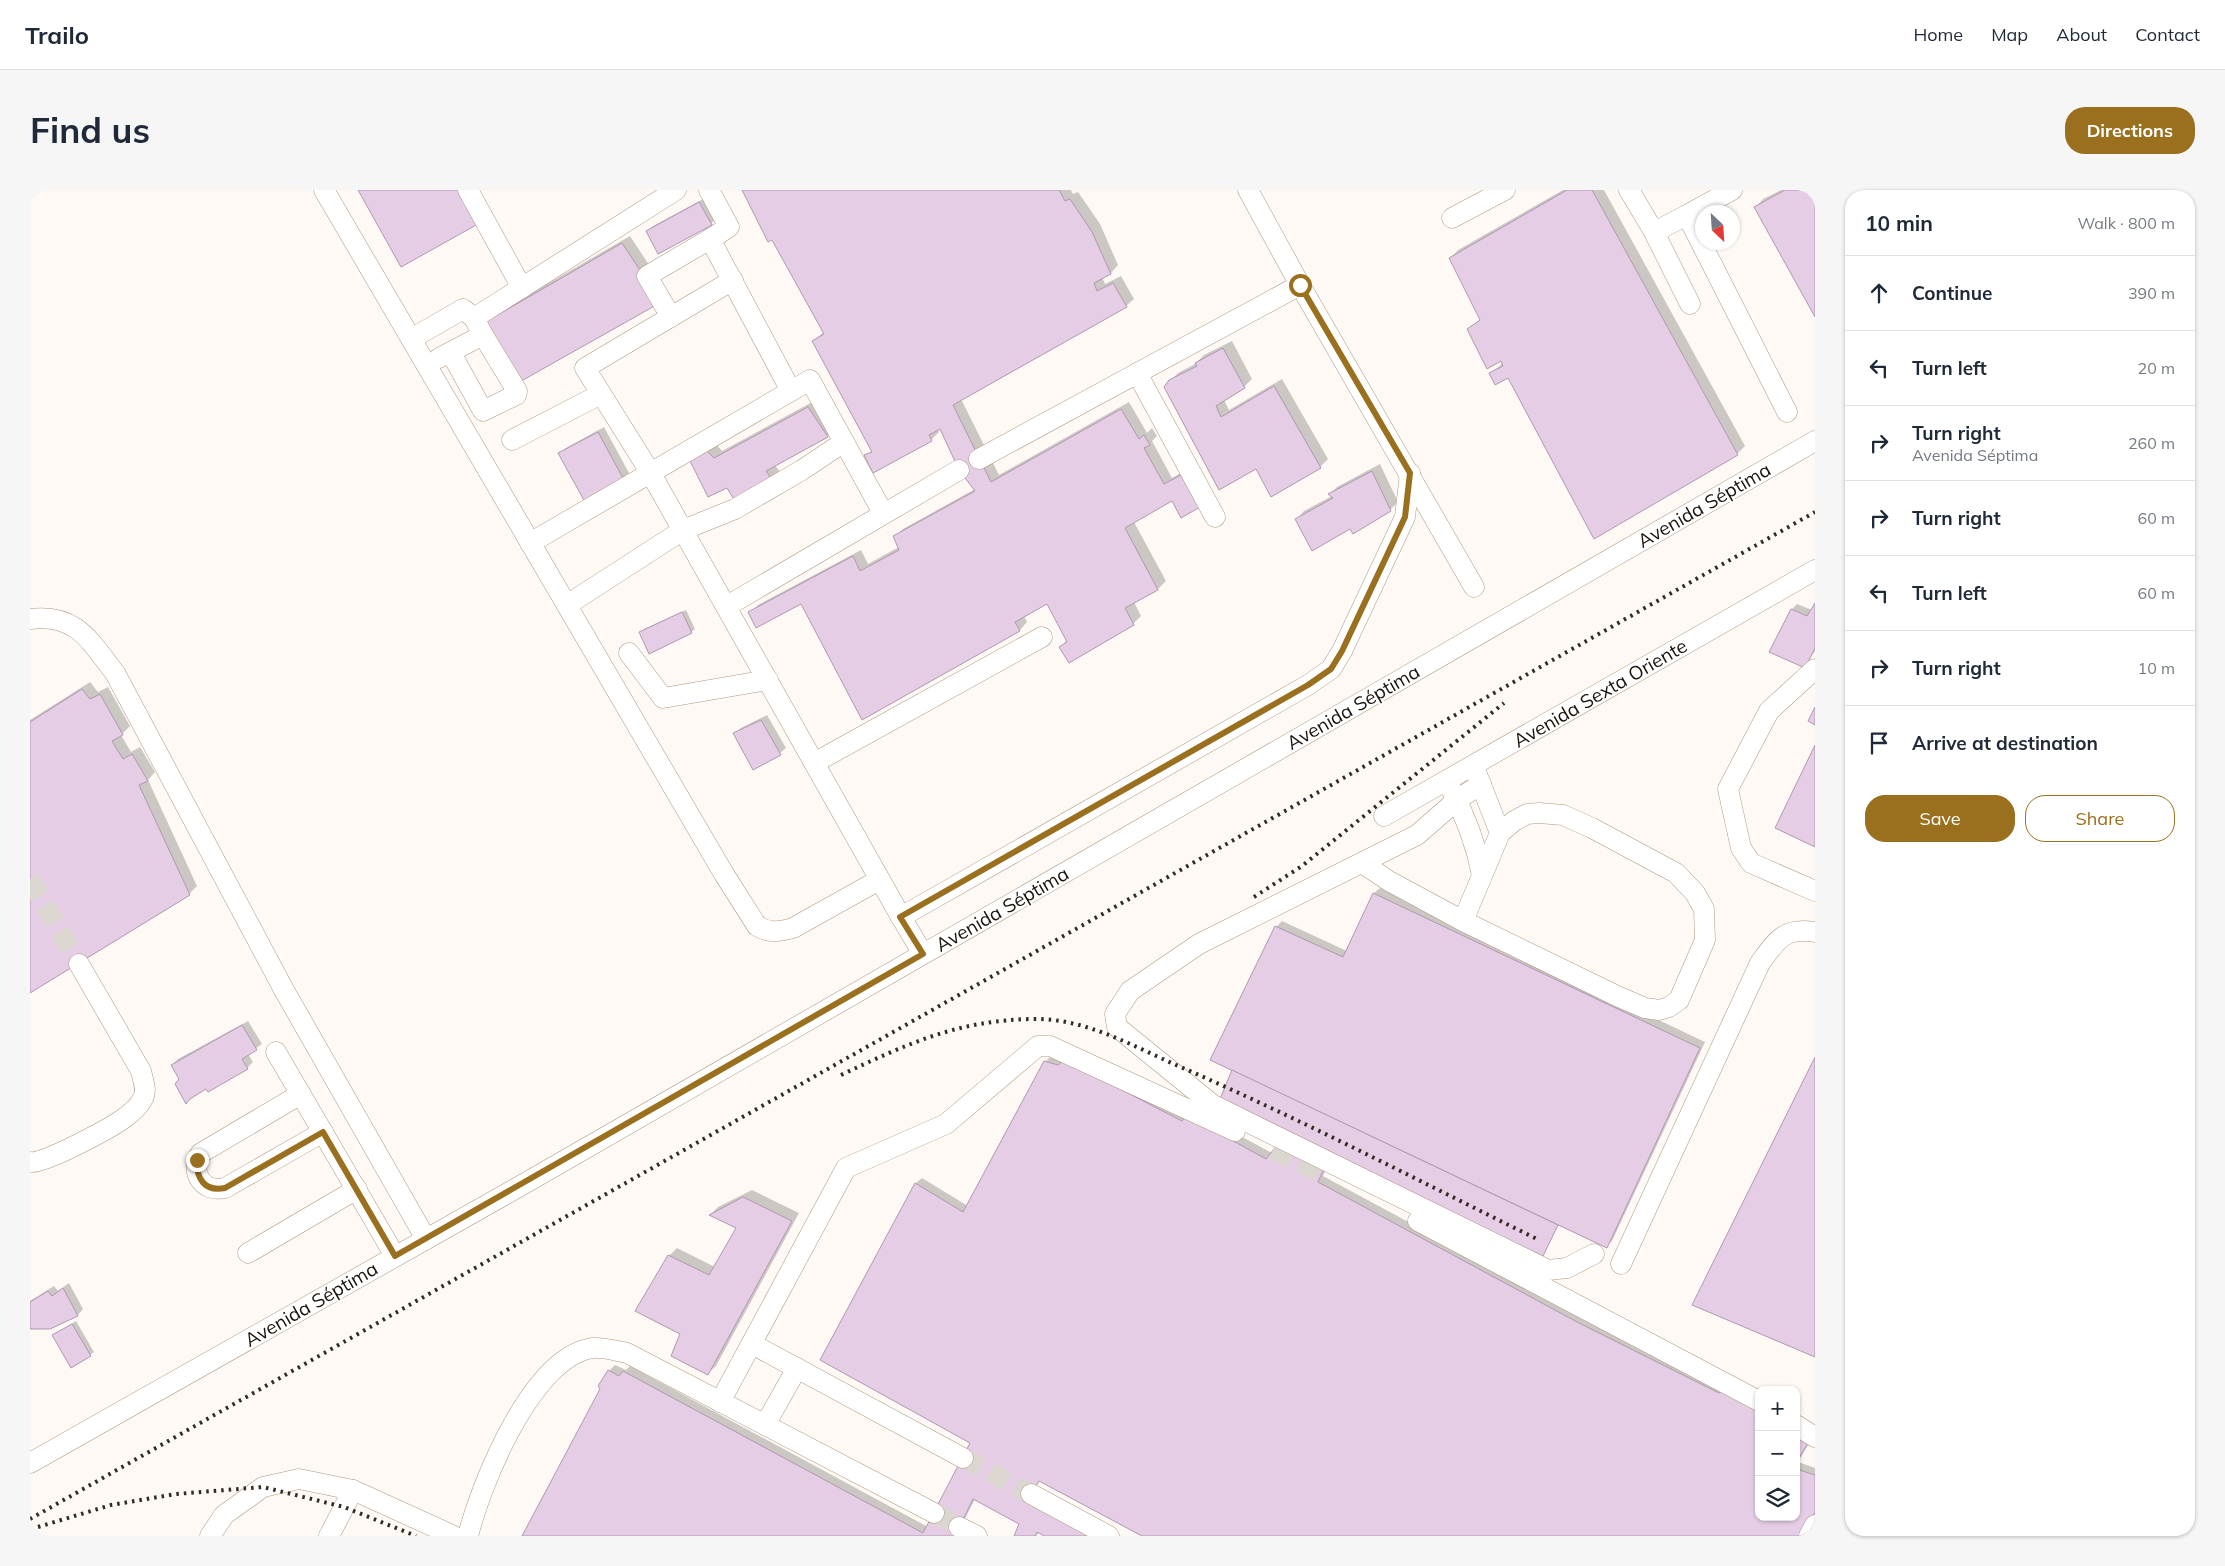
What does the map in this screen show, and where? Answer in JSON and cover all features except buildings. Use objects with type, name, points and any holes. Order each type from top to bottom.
[{"type":"street","points":[[324,190],[757,926],[764,930],[779,932],[792,928],[879,880]]},
{"type":"street","points":[[468,190],[522,288]]},
{"type":"street","points":[[427,365],[451,352],[522,288],[676,190]]},
{"type":"street","points":[[671,317],[647,276],[729,227],[709,190]]},
{"type":"street","points":[[1248,190],[1300,285],[1410,473],[1474,588]]},
{"type":"street","points":[[1452,218],[1505,190]]},
{"type":"street","points":[[1629,190],[1654,232],[1690,304]]},
{"type":"street","points":[[1654,232],[1732,190]]},
{"type":"street","points":[[1687,215],[1787,412]]},
{"type":"street","points":[[710,239],[791,391]]},
{"type":"street","points":[[733,280],[584,368],[650,472],[727,606],[879,880],[923,954]]},
{"type":"street","points":[[979,459],[1300,285]]},
{"type":"street","points":[[411,339],[462,309],[479,327],[517,392],[516,395],[483,411],[451,352]]},
{"type":"street","points":[[1137,373],[1215,518]]},
{"type":"street","points":[[530,543],[810,380],[883,513]]},
{"type":"street","points":[[512,440],[601,394]]},
{"type":"street","name":"Avenida Séptima","points":[[30,1463],[426,1239],[1815,441]]},
{"type":"street","points":[[567,605],[683,530],[735,509],[802,470],[844,442]]},
{"type":"street","points":[[727,606],[959,470]]},
{"type":"street","points":[[900,917],[1299,690],[1331,669],[1342,651],[1405,517],[1410,473]]},
{"type":"street","name":"Avenida Sexta Oriente","points":[[1384,816],[1815,570]]},
{"type":"street","points":[[30,618],[46,617],[65,622],[87,636],[115,673],[284,990],[426,1239]]},
{"type":"street","points":[[814,763],[1042,637]]},
{"type":"street","points":[[629,653],[663,698],[768,680]]},
{"type":"street","points":[[1815,669],[1769,711],[1728,789],[1741,848],[1751,863],[1815,891]]},
{"type":"street","points":[[1473,765],[1500,833]]},
{"type":"street","points":[[1446,780],[1457,800],[1477,849],[1482,875]]},
{"type":"street","points":[[1481,784],[1457,800],[1417,835],[1199,944],[1130,991],[1115,1014],[1117,1027],[1213,1104],[1548,1270],[1567,1268],[1594,1254]]},
{"type":"street","points":[[1362,863],[1463,921],[1645,1008],[1659,1010],[1669,1007],[1680,1000],[1706,940],[1704,909],[1695,893],[1676,873],[1592,828],[1563,815],[1539,813],[1528,814],[1514,821],[1500,833],[1463,921]]},
{"type":"street","points":[[1621,1264],[1760,963],[1776,941],[1789,932],[1805,930],[1815,932]]},
{"type":"street","points":[[30,1162],[48,1159],[123,1119],[136,1108],[143,1099],[146,1090],[141,1071],[80,964]]},
{"type":"street","points":[[720,1402],[846,1168],[946,1124],[1038,1046],[1050,1046],[1274,1150]]},
{"type":"street","points":[[276,1052],[395,1256]]},
{"type":"street","points":[[301,1094],[201,1153],[197,1160],[196,1169],[200,1179],[207,1188],[216,1190],[225,1188],[323,1132]]},
{"type":"street","points":[[1322,1173],[1414,1218],[1755,1399]]},
{"type":"street","points":[[248,1253],[357,1189]]},
{"type":"street","points":[[752,1344],[963,1458]]},
{"type":"street","points":[[468,1536],[474,1511],[515,1419],[537,1385],[557,1366],[573,1356],[593,1348],[627,1353],[934,1513]]},
{"type":"street","points":[[765,1425],[797,1368]]},
{"type":"street","points":[[1800,1428],[1815,1437]]},
{"type":"street","points":[[210,1536],[224,1515],[263,1487],[299,1479],[353,1490],[454,1536]]},
{"type":"street","points":[[329,1536],[353,1490]]},
{"type":"street","points":[[1031,1494],[1109,1536]]},
{"type":"street","points":[[1810,1536],[1815,1525]]},
{"type":"tunnel","points":[[30,879],[79,964]]},
{"type":"tunnel","points":[[1273,1150],[1322,1173]]},
{"type":"tunnel","points":[[963,1458],[1031,1494]]},
{"type":"tunnel","points":[[934,1513],[959,1527]]},
{"type":"railway","points":[[30,1519],[1815,512]]},
{"type":"railway","points":[[1254,897],[1302,866],[1504,703]]},
{"type":"railway","points":[[841,1075],[888,1053],[957,1029],[1006,1020],[1033,1019],[1071,1023],[1124,1041],[1268,1106],[1539,1240]]},
{"type":"railway","points":[[38,1527],[111,1505],[176,1494],[263,1487],[344,1507],[416,1536]]},
{"type":"route","points":[[197,1160],[196,1169],[200,1179],[207,1188],[216,1190],[225,1188],[323,1132],[395,1256],[923,954],[900,917],[1308,685],[1331,669],[1342,651],[1405,517],[1410,473],[1300,285]]}]
